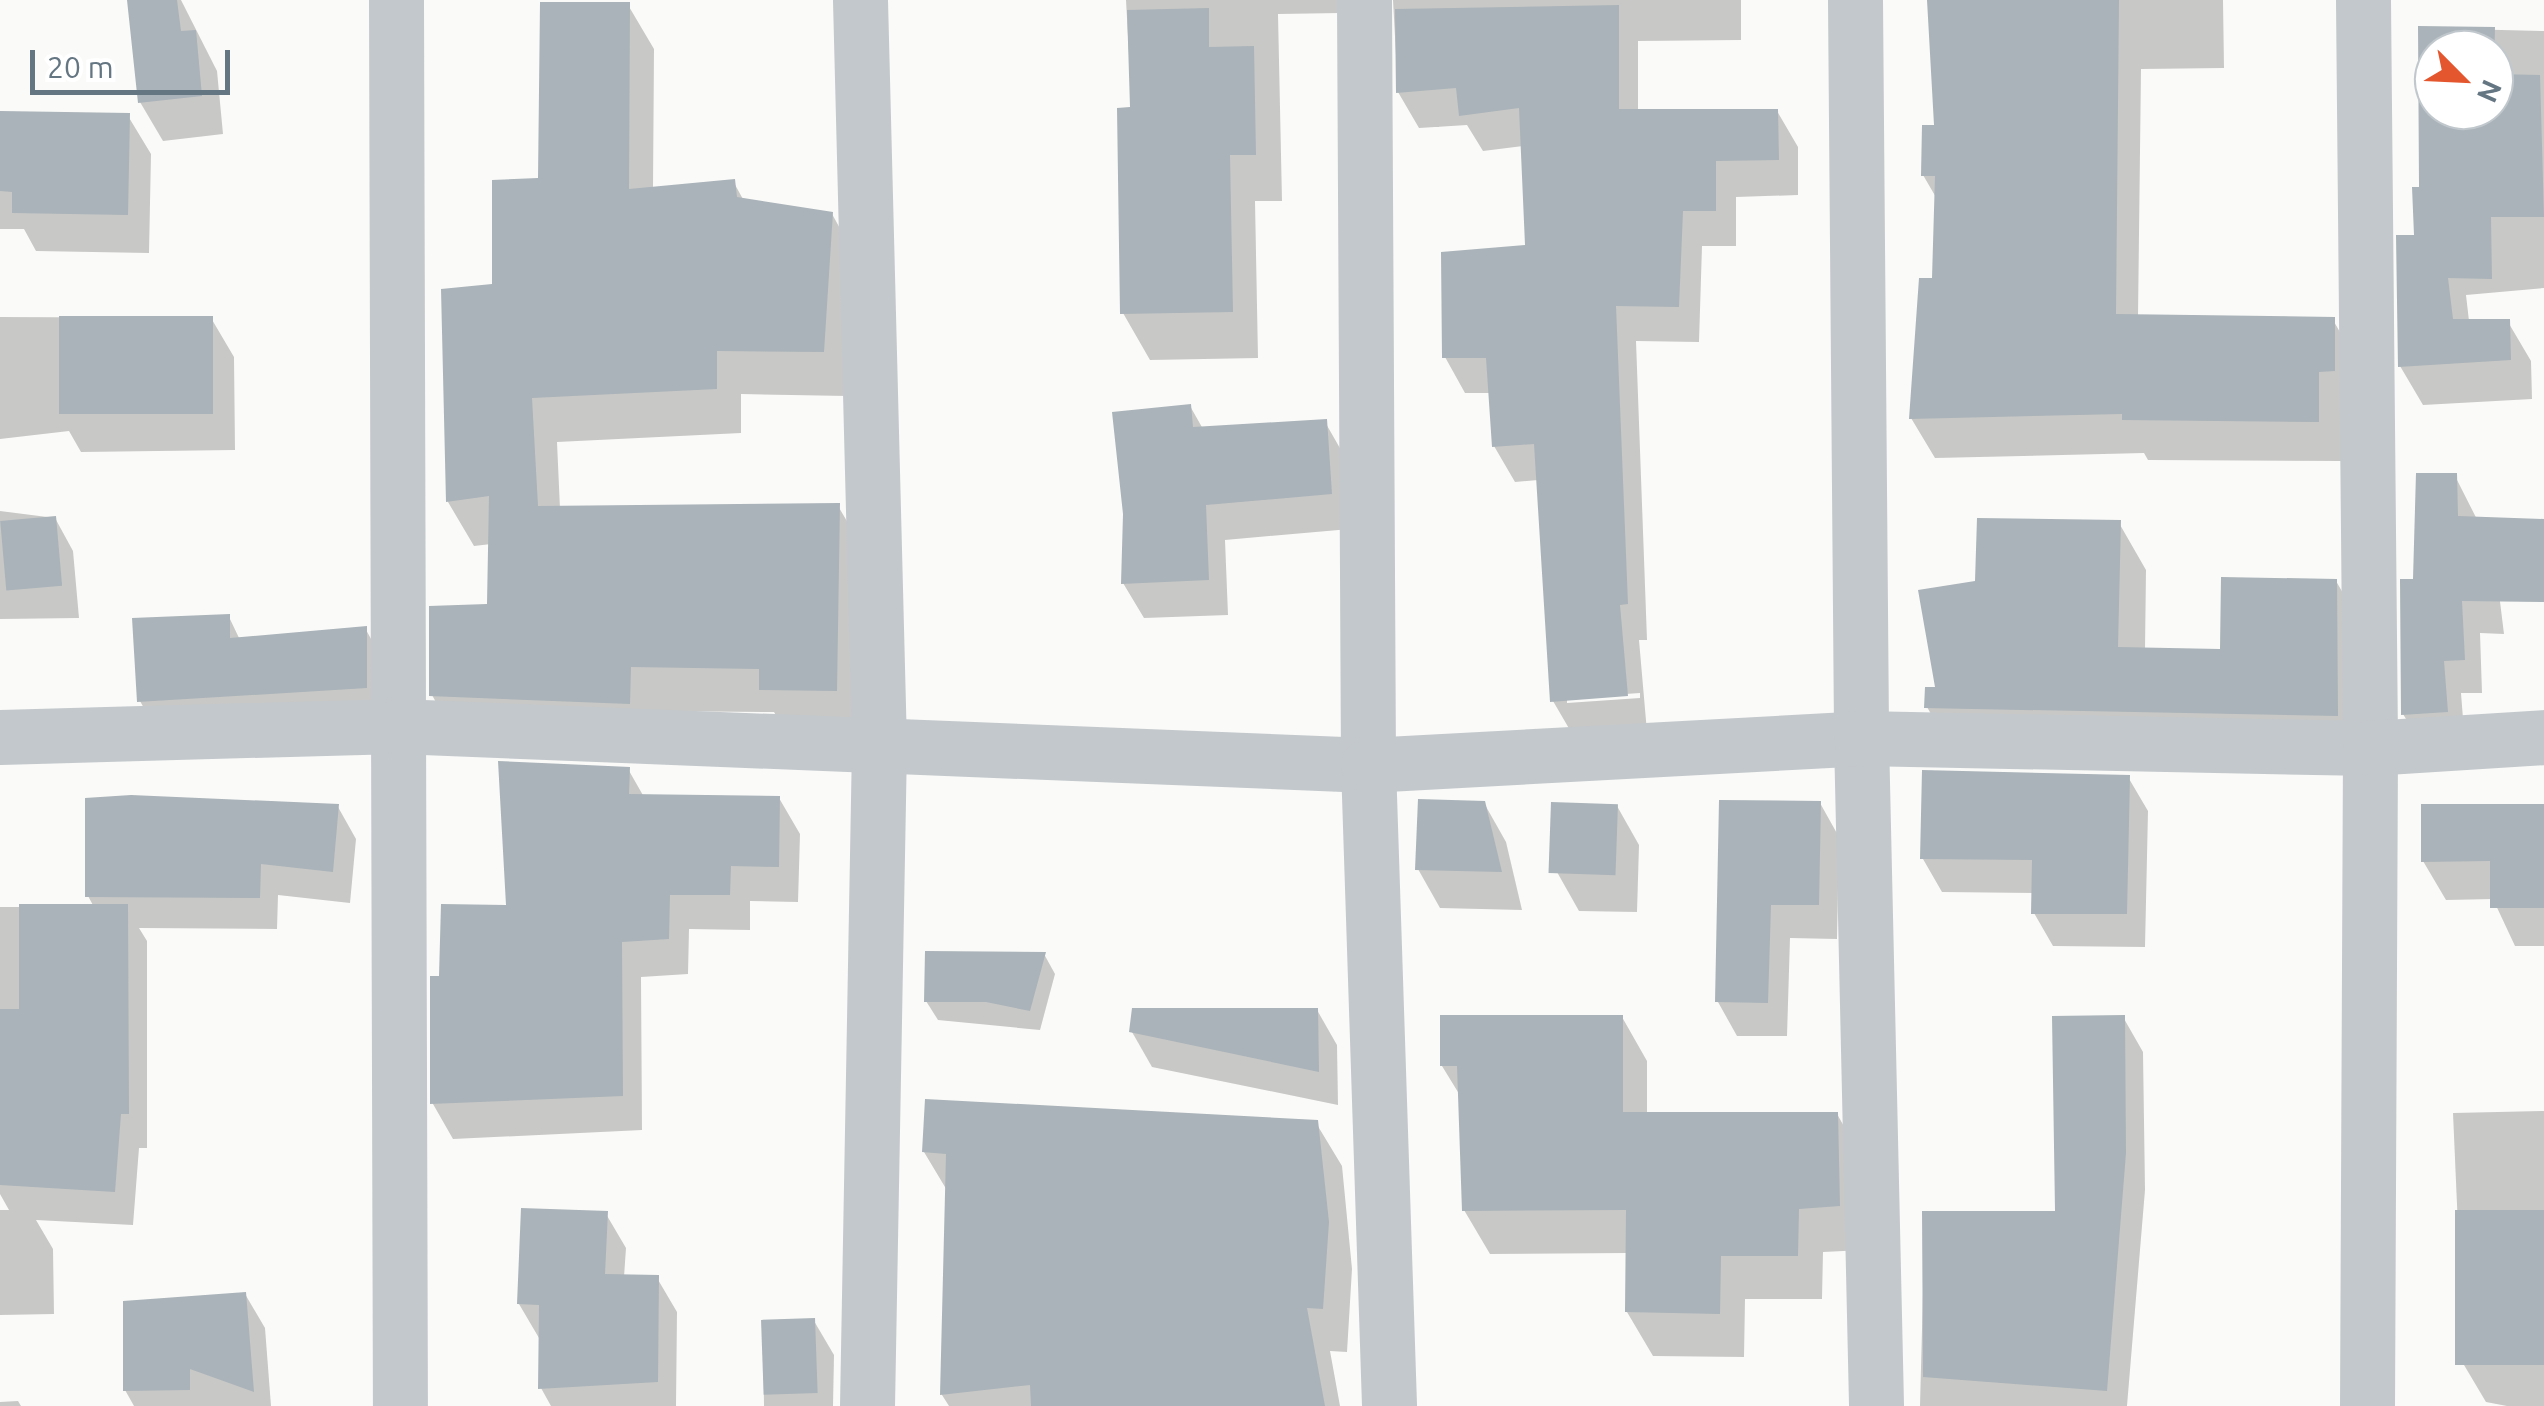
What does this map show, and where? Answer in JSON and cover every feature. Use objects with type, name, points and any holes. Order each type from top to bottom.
[{"type":"street","points":[[396,0],[400,1406]]},
{"type":"street","points":[[860,0],[879,745],[867,1406]]},
{"type":"street","points":[[1364,0],[1368,765],[1389,1406]]},
{"type":"street","points":[[1855,0],[1861,738],[1876,1406]]},
{"type":"street","points":[[2363,0],[2370,748],[2367,1406]]},
{"type":"street","points":[[0,736],[398,726],[1368,765],[1861,738],[2370,748],[2544,737]]},
{"type":"building","points":[[127,0],[177,0],[181,31],[196,30],[202,96],[138,103]]},
{"type":"building","points":[[1927,0],[2119,0],[2116,314],[2335,317],[2335,371],[2319,372],[2319,422],[2122,420],[2122,414],[1909,419],[1919,278],[1932,278],[1935,176],[1921,176],[1922,125],[1934,125]]},
{"type":"building","points":[[540,2],[630,2],[629,189],[735,179],[737,197],[833,212],[824,352],[717,351],[717,389],[532,398],[538,506],[840,503],[837,691],[759,690],[759,669],[631,667],[630,704],[429,696],[429,606],[487,604],[489,496],[446,502],[441,289],[492,284],[492,180],[538,178]]},
{"type":"building","points":[[1619,5],[1619,109],[1778,109],[1779,160],[1716,161],[1716,211],[1683,211],[1679,307],[1616,306],[1628,604],[1620,605],[1628,696],[1550,702],[1534,444],[1492,447],[1486,358],[1442,358],[1441,252],[1525,245],[1519,108],[1459,116],[1456,88],[1396,93],[1395,9]]},
{"type":"building","points":[[1209,8],[1209,47],[1254,46],[1256,155],[1230,155],[1233,312],[1120,314],[1117,108],[1130,107],[1127,10]]},
{"type":"building","points":[[2418,26],[2495,30],[2418,30]]},
{"type":"building","points":[[2514,74],[2540,75],[2544,217],[2491,217],[2492,279],[2448,278],[2453,319],[2510,319],[2511,360],[2398,367],[2396,235],[2414,235],[2412,187],[2419,187],[2419,130],[2514,130]]},
{"type":"building","points":[[0,111],[130,113],[128,215],[12,213],[12,192],[0,191]]},
{"type":"building","points":[[59,316],[213,316],[213,414],[59,414]]},
{"type":"building","points":[[1191,404],[1193,427],[1327,419],[1332,494],[1206,505],[1209,580],[1121,584],[1123,514],[1112,412]]},
{"type":"building","points":[[2416,473],[2457,473],[2458,516],[2544,519],[2544,602],[2462,601],[2465,660],[2444,661],[2448,712],[2401,715],[2400,579],[2413,579]]},
{"type":"building","points":[[56,516],[62,586],[6,591],[0,521]]},
{"type":"building","points":[[1977,518],[2121,520],[2118,647],[2220,649],[2221,577],[2337,579],[2338,716],[1924,708],[1925,687],[1935,687],[1918,590],[1975,581]]},
{"type":"building","points":[[230,614],[230,638],[367,626],[367,688],[137,702],[132,618]]},
{"type":"building","points":[[498,761],[630,767],[629,794],[780,796],[779,867],[731,866],[730,895],[670,895],[669,939],[622,942],[623,1096],[430,1104],[430,976],[439,976],[441,904],[506,905]]},
{"type":"building","points":[[1922,770],[2130,775],[2127,914],[2031,914],[2032,860],[1920,859]]},
{"type":"building","points":[[131,795],[339,804],[333,872],[261,864],[260,898],[85,897],[85,798]]},
{"type":"building","points":[[1418,799],[1485,801],[1502,872],[1415,870]]},
{"type":"building","points":[[1719,800],[1821,801],[1819,905],[1771,905],[1768,1003],[1715,1002]]},
{"type":"building","points":[[1551,802],[1618,804],[1615,875],[1549,873]]},
{"type":"building","points":[[2421,804],[2544,804],[2544,908],[2490,908],[2490,861],[2421,862]]},
{"type":"building","points":[[19,904],[128,904],[129,1114],[121,1114],[115,1192],[0,1185],[0,1009],[19,1009]]},
{"type":"building","points":[[925,951],[1046,952],[1030,1011],[986,1002],[924,1002]]},
{"type":"building","points":[[1132,1008],[1318,1008],[1319,1072],[1129,1032]]},
{"type":"building","points":[[1440,1015],[1623,1015],[1623,1112],[1838,1112],[1840,1206],[1799,1209],[1798,1256],[1721,1256],[1720,1314],[1625,1312],[1626,1210],[1462,1211],[1457,1066],[1440,1066]]},
{"type":"building","points":[[2125,1015],[2126,1153],[2107,1391],[1923,1377],[1922,1211],[2055,1211],[2052,1016]]},
{"type":"building","points":[[925,1099],[1318,1120],[1329,1222],[1323,1309],[1307,1308],[1325,1406],[1031,1406],[1030,1385],[940,1395],[946,1154],[922,1152]]},
{"type":"building","points":[[521,1208],[608,1211],[605,1274],[659,1275],[658,1382],[538,1389],[539,1305],[517,1304]]},
{"type":"building","points":[[2455,1210],[2544,1210],[2544,1365],[2455,1365]]},
{"type":"building","points":[[246,1292],[254,1392],[190,1369],[190,1390],[123,1391],[123,1301]]},
{"type":"building","points":[[815,1318],[818,1393],[764,1395],[761,1320]]}]
